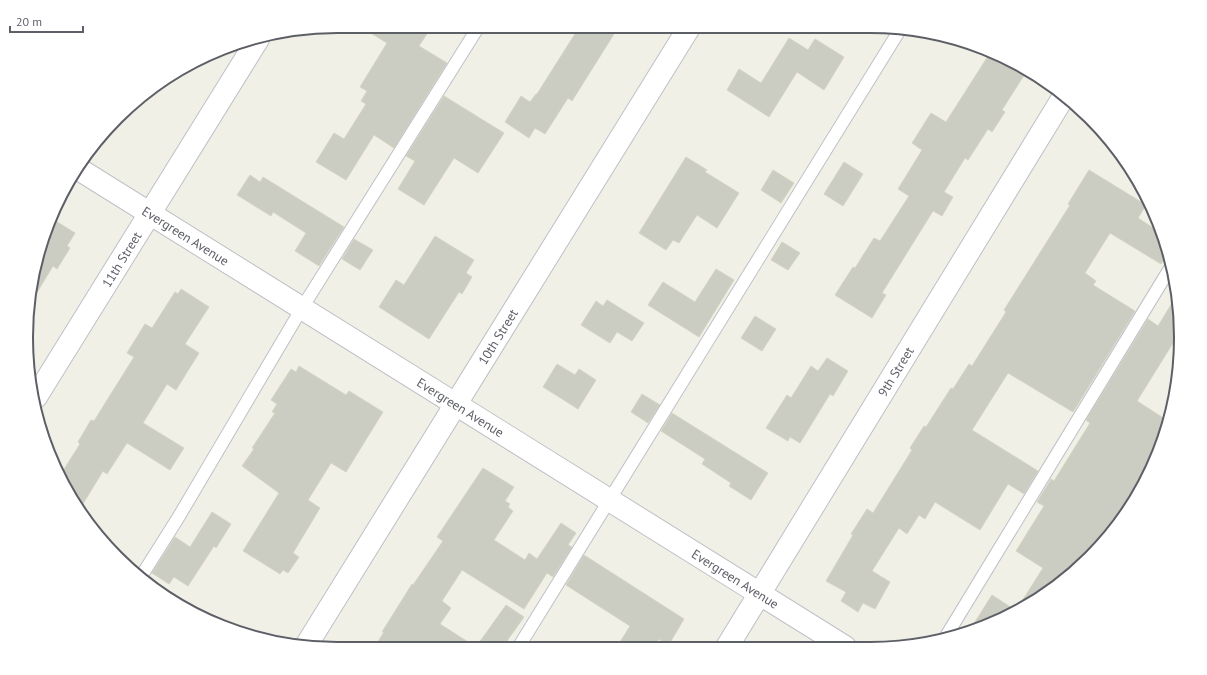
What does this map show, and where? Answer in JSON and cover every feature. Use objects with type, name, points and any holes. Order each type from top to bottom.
[{"type":"street","name":"10th Street","points":[[310,640],[686,33]]},
{"type":"street","name":"11th Street","points":[[39,394],[255,44]]},
{"type":"street","name":"9th Street","points":[[730,642],[1061,101]]},
{"type":"street","name":"Evergreen Avenue","points":[[82,171],[837,642]]},
{"type":"lane","points":[[144,572],[178,518],[302,308],[475,33]]},
{"type":"lane","points":[[522,642],[897,35]]},
{"type":"lane","points":[[949,632],[1167,274]]},
{"type":"building","points":[[371,33],[427,33],[419,46],[447,63],[394,148],[374,135],[346,180],[316,162],[334,133],[344,139],[366,104],[361,101],[367,91],[360,87],[387,43]]},
{"type":"building","points":[[576,33],[615,33],[572,101],[568,98],[545,134],[535,128],[529,138],[505,122],[521,96],[530,102],[537,94]]},
{"type":"building","points":[[789,38],[808,50],[815,39],[844,57],[824,90],[797,72],[769,117],[727,90],[739,69],[761,83]]},
{"type":"building","points":[[988,57],[1024,75],[1002,110],[1005,112],[992,132],[988,129],[968,160],[965,158],[944,192],[953,197],[942,216],[933,211],[882,293],[886,295],[872,318],[835,295],[853,267],[855,268],[874,238],[880,241],[909,196],[898,189],[922,150],[912,143],[931,113],[946,122]]},
{"type":"building","points":[[444,96],[504,133],[478,173],[454,158],[424,205],[398,189],[415,161],[406,156]]},
{"type":"building","points":[[686,157],[707,170],[705,172],[739,193],[717,228],[697,215],[679,243],[673,240],[666,250],[639,233]]},
{"type":"building","points":[[844,162],[863,174],[843,206],[824,194]]},
{"type":"building","points":[[773,170],[794,183],[781,203],[761,190]]},
{"type":"building","points":[[1089,170],[1143,203],[1145,207],[1138,218],[1154,228],[1164,259],[1161,264],[1110,233],[1085,273],[1096,281],[1093,285],[1135,311],[1073,412],[1008,373],[972,430],[1038,471],[1024,494],[1008,484],[980,530],[935,502],[925,519],[919,515],[907,534],[899,528],[872,571],[890,582],[875,609],[863,603],[858,612],[841,601],[846,592],[826,581],[853,535],[851,534],[867,509],[873,513],[912,450],[910,448],[924,426],[926,427],[951,388],[953,389],[969,364],[972,366],[1006,312],[1004,310],[1070,205],[1068,204]]},
{"type":"building","points":[[250,175],[260,182],[263,177],[344,227],[319,266],[295,251],[306,233],[273,212],[271,216],[237,195]]},
{"type":"building","points":[[56,221],[75,233],[67,246],[70,248],[57,269],[53,266],[37,293],[43,259]]},
{"type":"building","points":[[435,236],[474,260],[466,273],[472,277],[462,294],[459,292],[429,339],[379,307],[396,280],[404,285]]},
{"type":"building","points":[[354,239],[373,250],[360,270],[342,259]]},
{"type":"building","points":[[782,242],[800,253],[788,270],[771,260]]},
{"type":"building","points":[[716,269],[734,280],[699,337],[648,305],[663,282],[695,302]]},
{"type":"building","points":[[181,289],[209,307],[185,344],[199,353],[176,390],[167,384],[143,423],[184,448],[170,470],[127,443],[107,474],[103,471],[83,504],[63,470],[80,444],[78,442],[91,420],[94,421],[134,357],[127,353],[145,324],[152,328],[175,292],[178,294]]},
{"type":"building","points":[[607,300],[644,323],[632,341],[617,332],[610,343],[581,325],[596,301],[603,306]]},
{"type":"building","points":[[1172,304],[1174,343],[1137,401],[1163,418],[1143,472],[1123,507],[1085,553],[1055,579],[1022,601],[1043,568],[1016,551],[1044,506],[1037,502],[1051,479],[1054,481],[1090,423],[1086,420],[1148,319],[1158,326]]},
{"type":"building","points":[[755,316],[776,329],[762,351],[741,338]]},
{"type":"building","points":[[827,358],[848,371],[833,396],[830,394],[800,443],[790,437],[788,441],[766,428],[787,395],[791,398],[811,366],[818,371]]},
{"type":"building","points":[[557,364],[575,375],[579,369],[596,380],[578,409],[543,387]]},
{"type":"building","points":[[299,366],[346,395],[349,391],[383,412],[346,472],[331,463],[308,500],[320,508],[293,553],[299,557],[288,573],[283,570],[280,574],[243,551],[279,493],[242,466],[254,449],[252,448],[275,413],[272,412],[277,404],[271,400],[291,369],[296,372]]},
{"type":"building","points":[[642,394],[660,405],[648,423],[631,412]]},
{"type":"building","points":[[672,413],[768,473],[751,500],[729,486],[731,483],[702,464],[705,459],[661,431]]},
{"type":"building","points":[[483,468],[514,487],[505,501],[510,504],[508,507],[513,511],[494,540],[525,560],[529,553],[537,559],[561,523],[576,533],[568,545],[572,547],[553,577],[547,573],[524,609],[462,570],[442,601],[451,608],[440,624],[468,642],[378,642],[384,632],[382,632],[412,584],[413,585],[443,541],[437,537]]},
{"type":"building","points":[[212,512],[231,524],[216,548],[214,546],[188,586],[174,577],[169,584],[152,573],[175,537],[190,547]]},
{"type":"building","points":[[584,555],[684,619],[670,642],[663,642],[659,639],[657,642],[620,642],[630,626],[566,585]]},
{"type":"building","points":[[992,595],[1011,607],[986,619],[974,623]]},
{"type":"building","points":[[506,605],[524,617],[506,642],[480,642]]}]
